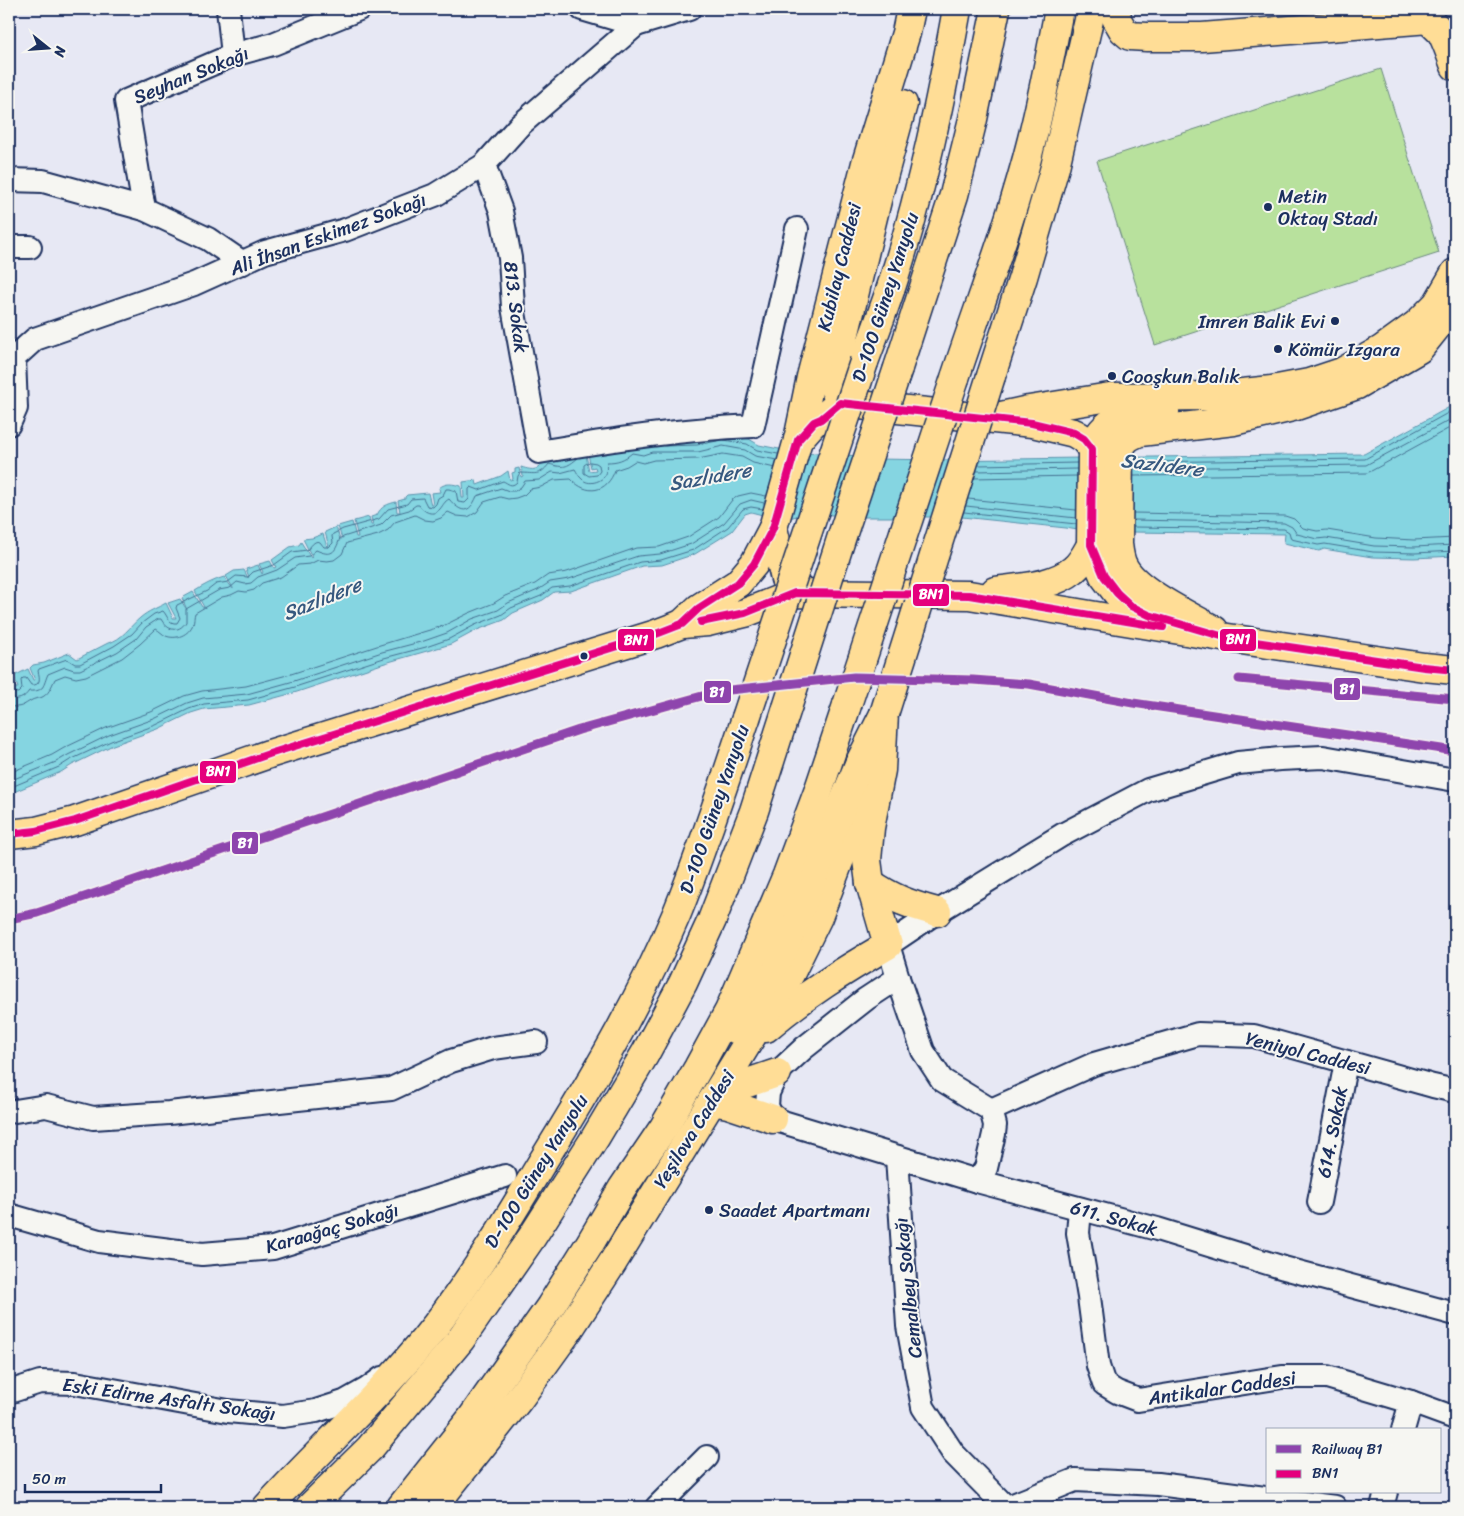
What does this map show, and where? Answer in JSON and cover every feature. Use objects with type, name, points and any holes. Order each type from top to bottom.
[{"type":"main road","name":"Kubilay Caddesi","points":[[682,624],[699,608],[738,583],[754,564],[773,528],[798,440],[811,377],[866,163],[906,33],[911,9]]},
{"type":"main road","name":"Kubilay Caddesi","points":[[840,403],[834,387],[835,374],[879,192],[929,9]]},
{"type":"main road","name":"D-100 Güney Yanyolu","points":[[267,1507],[379,1391],[436,1326],[494,1241],[608,1055],[677,913],[714,814],[864,362],[896,272],[919,191],[939,109],[957,9]]},
{"type":"main road","points":[[310,1507],[370,1448],[461,1339],[532,1237],[645,1054],[683,983],[712,920],[754,811],[954,194],[973,119],[996,9]]},
{"type":"main road","points":[[401,1507],[471,1419],[590,1245],[622,1189],[664,1127],[698,1068],[729,1011],[758,946],[818,792],[1008,222],[1032,140],[1044,90],[1059,9]]},
{"type":"main road","points":[[664,1127],[692,1092],[761,990],[775,965],[784,948],[859,764],[884,714],[1023,277],[1055,167],[1090,9]]},
{"type":"main road","points":[[1117,9],[1116,18],[1122,30],[1130,36],[1147,37],[1202,37],[1438,24],[1455,66]]},
{"type":"main road","points":[[992,418],[1110,397],[1212,396],[1272,390],[1309,383],[1342,372],[1381,350],[1417,324],[1437,304],[1455,273]]},
{"type":"main road","points":[[1228,638],[1149,615],[1131,606],[1117,593],[1104,576],[1105,544],[1119,450],[1123,442],[1128,437],[1140,432],[1234,421],[1293,407],[1357,386],[1419,349],[1455,304]]},
{"type":"main road","points":[[798,440],[814,422],[821,419],[840,403],[1032,422],[1074,433],[1084,439],[1092,450]]},
{"type":"main road","points":[[1105,544],[1092,450],[1102,430],[1121,417],[1171,411],[1293,407]]},
{"type":"main road","points":[[773,528],[785,579],[795,593]]},
{"type":"main road","points":[[969,595],[1058,580],[1073,570],[1084,558],[1105,544]]},
{"type":"main road","points":[[9,834],[36,831],[75,821],[269,754],[656,634],[682,624],[708,622],[745,613],[795,593],[969,595],[1228,638],[1455,670]]},
{"type":"main road","points":[[748,1043],[801,1000],[888,945],[870,883],[867,860],[870,828],[881,770],[884,714]]},
{"type":"main road","name":"Yeşilova Caddesi","points":[[433,1507],[519,1399],[568,1331],[790,974],[818,917],[846,843],[884,714]]},
{"type":"main road","points":[[870,883],[894,898],[916,907],[937,912]]},
{"type":"main road","points":[[712,1101],[724,1091],[777,1072]]},
{"type":"main road","points":[[712,1101],[728,1104],[773,1119]]},
{"type":"street","points":[[228,9],[233,56]]},
{"type":"street","name":"Seyhan Sokağı","points":[[144,209],[126,100],[233,56],[273,44],[359,9]]},
{"type":"street","points":[[582,9],[636,25],[689,9]]},
{"type":"street","name":"Ali İhsan Eskimez Sokağı","points":[[9,424],[16,408],[11,358],[35,339],[194,284],[265,252],[345,230],[434,195],[484,165],[520,124],[636,25]]},
{"type":"street","name":"813. Sokak","points":[[484,165],[501,211],[510,258],[512,307],[539,452],[610,440],[713,428],[753,426],[797,229]]},
{"type":"street","points":[[9,180],[42,181],[144,209],[208,239],[243,263]]},
{"type":"street","points":[[977,1181],[986,1168],[994,1134],[995,1125],[991,1110],[942,1080],[923,1051],[888,945],[937,912],[1062,836],[1148,790],[1238,763],[1323,757],[1455,780]]},
{"type":"street","points":[[773,1119],[767,1106],[768,1093],[777,1072],[804,1048],[898,978]]},
{"type":"street","name":"Yeniyol Caddesi","points":[[991,1110],[1094,1064],[1198,1034],[1254,1036],[1455,1091]]},
{"type":"street","points":[[9,1112],[46,1106],[93,1118],[169,1113],[391,1089],[451,1061],[493,1048],[536,1042]]},
{"type":"street","name":"614. Sokak","points":[[1319,1202],[1346,1062]]},
{"type":"street","name":"611. Sokak","points":[[773,1119],[977,1181],[1157,1229],[1311,1275],[1455,1314]]},
{"type":"street","name":"Cemalbey Sokağı","points":[[897,1157],[908,1326],[924,1407],[953,1453],[1007,1507]]},
{"type":"street","name":"Karaağaç Sokağı","points":[[9,1215],[99,1241],[202,1254],[274,1248],[505,1176]]},
{"type":"street","name":"Antikalar Caddesi","points":[[1080,1209],[1078,1234],[1098,1366],[1104,1384],[1117,1392],[1138,1400],[1282,1377],[1327,1377],[1412,1402],[1455,1418]]},
{"type":"street","name":"Eski Edirne Asfaltı Sokağı","points":[[9,1392],[40,1382],[75,1383],[228,1411],[283,1416],[316,1411],[344,1402],[368,1389],[406,1359]]},
{"type":"street","points":[[1405,1428],[1412,1402]]},
{"type":"street","points":[[657,1507],[707,1457]]},
{"type":"street","points":[[1007,1507],[1075,1480],[1158,1484],[1336,1507]]},
{"type":"street","points":[[1382,1507],[1385,1494]]},
{"type":"green space","name":"Metin Oktay Stadı","points":[[1381,69],[1439,253],[1155,345],[1097,161]]},
{"type":"water","name":"Sazlıdere","points":[[1455,404],[1455,556],[1414,558],[1372,557],[1324,549],[1319,551],[1284,543],[1285,534],[1094,533],[1066,528],[962,517],[857,517],[808,513],[782,520],[751,512],[745,514],[732,531],[695,554],[662,565],[642,566],[571,591],[554,592],[543,600],[513,613],[504,620],[477,630],[451,644],[249,705],[204,709],[191,713],[158,729],[113,745],[61,772],[9,794],[9,678],[11,677],[15,688],[18,688],[14,676],[28,669],[33,680],[35,680],[30,668],[33,665],[44,663],[69,653],[77,659],[118,639],[149,611],[166,603],[173,618],[176,618],[168,603],[180,599],[187,610],[182,598],[193,592],[202,607],[204,607],[195,591],[209,583],[224,577],[233,589],[226,576],[234,571],[244,570],[248,578],[246,569],[258,565],[262,574],[263,572],[259,564],[270,561],[274,568],[276,567],[272,560],[290,547],[299,545],[301,542],[311,558],[303,539],[323,534],[327,547],[329,547],[325,532],[336,527],[340,539],[342,539],[338,526],[352,522],[356,537],[358,537],[354,521],[369,517],[371,525],[373,525],[371,517],[377,515],[385,506],[396,502],[397,512],[400,512],[398,501],[405,499],[407,495],[428,493],[431,505],[433,505],[431,493],[440,492],[439,488],[447,484],[461,486],[462,498],[464,498],[463,482],[476,480],[477,485],[501,476],[508,471],[510,480],[513,479],[512,473],[515,472],[515,469],[519,468],[521,477],[523,476],[521,467],[535,469],[541,466],[546,459],[552,458],[558,462],[562,461],[585,449],[589,471],[596,470],[595,467],[591,468],[587,449],[724,435],[749,439],[759,445],[804,454],[826,452],[877,459],[941,460],[1364,454]]},
{"type":"rail line","name":"B1","points":[[9,919],[37,913],[579,730],[720,691],[854,677],[973,680],[1029,684],[1133,703],[1455,751]]},
{"type":"rail line","name":"B1","points":[[1239,679],[1455,699]]},
{"type":"transit line","name":"BN1","points":[[9,834],[36,831],[75,821],[269,754],[656,634],[682,624],[699,608],[738,583],[754,564],[773,528],[798,440],[814,422],[821,419],[840,403],[1032,423],[1074,433],[1084,439],[1092,449],[1091,545],[1104,576],[1117,593],[1131,606],[1149,615],[1228,638],[1455,670]]},
{"type":"transit line","name":"BN1","points":[[701,622],[745,613],[795,593],[969,595],[1163,627]]},
{"type":"place","name":"Metin Oktay Stadı","points":[[1268,207]]},
{"type":"place","name":"Imren Balik Evi","points":[[1335,321]]},
{"type":"place","name":"Kömür Izgara","points":[[1278,349]]},
{"type":"place","name":"Cooşkun Balık","points":[[1112,376]]},
{"type":"place","name":"Saadet Apartmanı","points":[[709,1210]]}]
